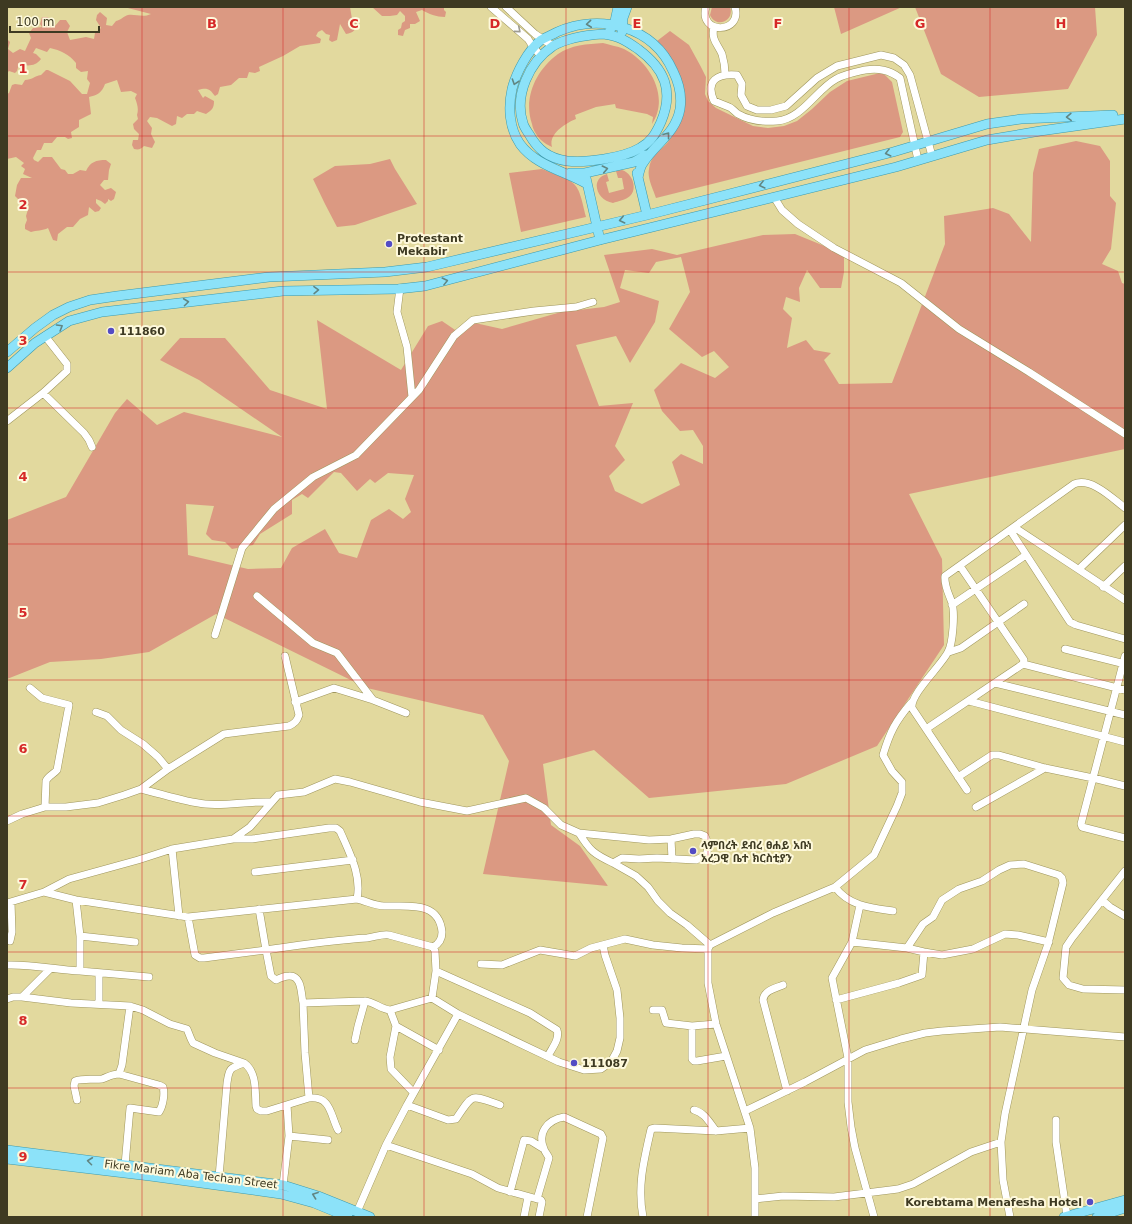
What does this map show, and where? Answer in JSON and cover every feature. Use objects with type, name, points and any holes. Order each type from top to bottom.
[{"type":"main road","points":[[606,35],[615,21],[618,7]]},
{"type":"main road","points":[[621,37],[623,18],[627,7]]},
{"type":"main road","points":[[567,173],[584,173],[634,162],[666,138],[674,126],[680,109],[679,84],[670,64],[656,46],[640,34],[622,26],[591,23],[567,28],[543,39],[533,47],[514,80],[509,102],[511,125],[520,144],[534,158],[587,184]]},
{"type":"main road","points":[[588,35],[621,37],[647,55],[657,66],[666,83],[668,99],[666,111],[657,132],[648,143],[632,152],[617,156],[582,161],[567,161],[552,157],[535,145],[523,124],[520,106],[522,92],[528,75],[541,56],[553,46],[588,35]]},
{"type":"main road","points":[[7,368],[46,336],[69,321],[102,312],[283,291],[400,288],[430,285],[600,240],[918,160],[987,140],[1109,119],[1125,113]]},
{"type":"main road","points":[[15,361],[7,352],[35,328],[53,315],[69,307],[90,300],[286,275],[408,271],[647,214],[915,145],[1001,121],[1021,119],[1125,119]]},
{"type":"main road","points":[[638,178],[642,165],[652,150]]},
{"type":"main road","points":[[632,152],[647,214]]},
{"type":"main road","points":[[582,161],[600,240]]},
{"type":"main road","points":[[532,242],[536,257]]},
{"type":"main road","name":"Fikre Mariam Aba Techan Street","points":[[7,1150],[283,1185],[318,1196],[370,1217]]},
{"type":"main road","name":"Fikre Mariam Aba Techan Street","points":[[7,1159],[150,1176],[281,1194],[314,1203],[343,1216]]},
{"type":"main road","points":[[1065,1217],[1125,1200]]},
{"type":"main road","points":[[343,1216],[357,1212]]},
{"type":"main road","points":[[1097,1217],[1121,1212]]},
{"type":"street","points":[[491,7],[528,39],[541,56]]},
{"type":"street","points":[[506,7],[535,34],[553,46]]},
{"type":"street","points":[[706,7],[705,16],[708,22],[714,27],[722,28],[731,24],[736,16],[735,7]]},
{"type":"street","points":[[714,27],[713,39],[722,54],[725,65],[725,74]]},
{"type":"street","points":[[918,160],[900,78],[893,73],[882,69],[854,72],[837,78],[827,85],[792,117],[779,121],[751,120],[739,114],[730,107],[714,101],[710,93],[711,86],[716,78],[725,74],[737,75],[742,84],[741,95],[747,106],[757,110],[771,110],[786,106],[817,78],[837,66],[881,55],[894,58],[904,65],[910,75],[932,156]]},
{"type":"street","points":[[774,197],[782,210],[798,224],[834,248],[901,283],[959,329],[1125,434]]},
{"type":"street","points":[[647,214],[651,228]]},
{"type":"street","points":[[400,288],[397,312],[407,347],[412,397]]},
{"type":"street","points":[[215,635],[242,548],[274,509],[313,477],[356,455],[419,390],[454,336],[473,320],[534,311],[576,307],[593,302]]},
{"type":"street","points":[[7,420],[43,393],[67,371],[66,364],[46,336]]},
{"type":"street","points":[[43,393],[84,433],[92,448]]},
{"type":"street","points":[[481,964],[502,965],[540,950],[575,956],[591,948],[625,939],[653,945],[682,948],[709,947],[773,913],[835,887],[874,855],[902,793],[902,782],[892,771],[883,755],[894,725],[949,652],[953,626],[952,605],[945,582],[945,576],[1074,484],[1079,482],[1087,482],[1096,487],[1125,508]]},
{"type":"street","points":[[1079,569],[1125,525]]},
{"type":"street","points":[[1012,529],[1026,555],[1070,622],[1125,639]]},
{"type":"street","points":[[1012,529],[1079,569],[1103,587],[1125,600]]},
{"type":"street","points":[[952,605],[1026,555]]},
{"type":"street","points":[[926,729],[1022,664],[1024,660],[960,566]]},
{"type":"street","points":[[1103,587],[1125,566]]},
{"type":"street","points":[[257,596],[313,643],[337,653],[373,700]]},
{"type":"street","points":[[949,652],[961,648],[1024,604]]},
{"type":"street","points":[[1065,649],[1124,661],[1081,824],[1082,827],[1125,838]]},
{"type":"street","points":[[7,821],[22,814],[45,807],[66,807],[98,803],[141,789],[168,769],[224,734],[289,726],[297,720],[299,715],[285,656]]},
{"type":"street","points":[[1022,664],[1125,690]]},
{"type":"street","points":[[995,683],[1125,715]]},
{"type":"street","points":[[30,688],[42,698],[69,705],[57,770],[47,778],[46,781],[45,807]]},
{"type":"street","points":[[295,702],[334,688],[406,712]]},
{"type":"street","points":[[969,701],[1125,742]]},
{"type":"street","points":[[911,703],[912,708],[967,790]]},
{"type":"street","points":[[96,712],[107,716],[121,730],[143,744],[158,757],[168,769]]},
{"type":"street","points":[[958,777],[992,755],[999,755],[1045,768],[1125,786]]},
{"type":"street","points":[[976,807],[1045,768]]},
{"type":"street","points":[[233,839],[250,827],[278,795],[304,792],[335,779],[420,802],[467,811],[526,798],[544,808],[562,825],[579,833],[649,840],[671,839],[694,834],[702,834],[708,842],[708,850],[706,855],[696,860],[672,858],[622,858],[613,863]]},
{"type":"street","points":[[141,789],[204,804],[258,801],[271,802]]},
{"type":"street","points":[[10,941],[12,921],[9,902],[44,892],[69,879],[172,849],[233,839],[252,839],[336,828],[340,831],[353,860],[359,891],[357,899]]},
{"type":"street","points":[[579,833],[587,847],[597,856],[636,876],[648,887],[658,901],[670,913],[687,925],[709,947],[708,983],[716,1024],[750,1128],[755,1168],[754,1217]]},
{"type":"street","points":[[671,839],[672,858]]},
{"type":"street","points":[[172,849],[179,916]]},
{"type":"street","points":[[256,872],[353,860]]},
{"type":"street","points":[[907,948],[923,924],[933,917],[942,900],[959,889],[982,881],[1010,865],[1024,864],[1059,875],[1062,878],[1063,883],[1049,942],[1032,990],[1005,1114],[1001,1142],[1003,1180],[1010,1217]]},
{"type":"street","points":[[1125,871],[1066,947],[1063,978],[1069,985],[1083,988],[1125,990]]},
{"type":"street","points":[[835,887],[841,895],[860,905],[893,911]]},
{"type":"street","points":[[44,892],[76,900],[188,917],[357,899],[380,906],[412,906],[427,909],[434,913],[440,923],[442,933],[441,939],[433,947]]},
{"type":"street","points":[[76,900],[80,936],[80,972]]},
{"type":"street","points":[[1102,900],[1125,916]]},
{"type":"street","points":[[860,905],[852,942],[832,978],[848,1058],[848,1102],[854,1148],[874,1217]]},
{"type":"street","points":[[259,909],[271,976],[276,980],[290,976],[297,979],[299,982],[303,1003],[309,1098]]},
{"type":"street","points":[[188,917],[195,954],[200,958],[343,939],[372,937],[382,934],[433,947]]},
{"type":"street","points":[[852,942],[907,948],[942,955],[973,949],[1005,934],[1018,935],[1049,942]]},
{"type":"street","points":[[80,936],[135,942]]},
{"type":"street","points":[[303,1003],[365,1001],[385,1010],[390,1010],[432,998],[458,1014],[559,1062],[584,1070],[601,1069],[611,1062],[617,1051],[620,1038],[620,1018],[617,990],[603,945]]},
{"type":"street","points":[[432,998],[436,970],[435,951],[433,947]]},
{"type":"street","points":[[836,1000],[900,983],[922,975],[924,952]]},
{"type":"street","points":[[7,965],[149,977]]},
{"type":"street","points":[[22,998],[50,969]]},
{"type":"street","points":[[436,970],[530,1013],[557,1030],[559,1034],[558,1039],[548,1056]]},
{"type":"street","points":[[99,973],[99,1004]]},
{"type":"street","points":[[783,985],[766,992],[763,1000],[787,1091]]},
{"type":"street","points":[[7,1000],[13,997],[71,1003],[130,1006],[143,1010],[170,1024],[187,1028],[190,1039],[194,1043],[215,1054],[244,1063],[250,1067],[257,1110],[267,1111],[316,1097],[325,1100],[338,1130]]},
{"type":"street","points":[[355,1040],[365,1001]]},
{"type":"street","points":[[119,1074],[122,1065],[130,1006]]},
{"type":"street","points":[[390,1010],[396,1026],[390,1057],[391,1069],[413,1092]]},
{"type":"street","points":[[652,1010],[662,1010],[666,1023],[692,1026],[716,1024]]},
{"type":"street","points":[[357,1212],[386,1145],[413,1092],[439,1050],[458,1014]]},
{"type":"street","points":[[396,1026],[439,1050]]},
{"type":"street","points":[[692,1026],[692,1059],[694,1061],[726,1056]]},
{"type":"street","points":[[745,1111],[787,1091],[864,1050],[925,1033],[1000,1027],[1125,1037]]},
{"type":"street","points":[[219,1177],[228,1072],[231,1068],[244,1063]]},
{"type":"street","points":[[77,1100],[74,1086],[75,1082],[81,1079],[105,1078],[119,1074],[163,1087],[164,1091],[161,1109],[159,1112],[130,1108],[124,1165]]},
{"type":"street","points":[[407,1105],[448,1120],[456,1119],[468,1100],[472,1097],[477,1097],[500,1105]]},
{"type":"street","points":[[283,1185],[289,1136],[287,1105]]},
{"type":"street","points":[[694,1110],[704,1115],[716,1131]]},
{"type":"street","points":[[537,1199],[549,1158],[544,1149],[541,1138],[542,1132],[551,1121],[556,1118],[564,1117],[601,1134],[603,1138],[587,1217]]},
{"type":"street","points":[[1056,1120],[1056,1142],[1065,1217]]},
{"type":"street","points":[[643,1217],[640,1202],[640,1183],[651,1129],[716,1131],[750,1128]]},
{"type":"street","points":[[289,1136],[328,1140]]},
{"type":"street","points":[[510,1192],[524,1140],[531,1141],[544,1149]]},
{"type":"street","points":[[754,1199],[783,1196],[834,1197],[868,1194],[898,1189],[913,1184],[971,1152],[1001,1142]]},
{"type":"street","points":[[386,1145],[472,1174],[498,1188],[537,1199],[542,1202],[539,1217]]},
{"type":"street","points":[[524,1217],[528,1197]]},
{"type":"shaded area","points":[[124,7],[350,7],[352,19],[358,23],[354,31],[346,34],[340,24],[337,40],[332,42],[329,40],[330,35],[326,34],[322,30],[318,32],[316,36],[321,39],[320,43],[300,46],[259,67],[260,71],[255,73],[249,72],[247,78],[239,78],[231,85],[220,87],[218,94],[215,96],[208,89],[198,90],[203,98],[205,96],[214,101],[212,109],[206,114],[197,111],[194,114],[187,114],[182,118],[177,116],[176,124],[172,126],[157,118],[150,117],[147,121],[152,128],[151,134],[155,142],[152,148],[144,146],[140,149],[134,149],[132,145],[133,140],[138,140],[139,134],[134,129],[133,124],[138,119],[138,106],[135,98],[137,94],[131,91],[121,92],[117,80],[105,84],[99,93],[89,97],[91,114],[79,120],[79,127],[71,132],[72,138],[68,139],[65,137],[57,137],[52,143],[44,143],[41,150],[37,150],[33,158],[38,162],[43,157],[52,157],[61,169],[65,170],[68,174],[73,174],[80,170],[86,171],[89,165],[94,162],[106,160],[111,164],[108,180],[104,180],[100,185],[105,190],[111,188],[116,192],[114,199],[111,201],[108,199],[105,204],[96,199],[96,203],[101,208],[99,211],[95,212],[89,207],[88,215],[80,219],[73,227],[67,227],[58,234],[57,241],[53,240],[48,228],[31,232],[25,229],[27,220],[26,216],[29,206],[26,202],[19,200],[15,196],[17,185],[21,178],[32,178],[23,174],[25,169],[21,166],[24,163],[16,157],[7,159],[7,94],[9,93],[12,85],[22,85],[25,80],[41,75],[48,70],[70,81],[82,94],[87,94],[90,83],[87,79],[88,71],[81,72],[76,68],[76,63],[68,55],[50,48],[47,52],[36,48],[33,53],[41,59],[39,62],[31,65],[19,64],[15,73],[9,71],[7,73],[7,39],[10,42],[8,49],[13,53],[20,49],[25,51],[31,38],[29,33],[33,28],[42,27],[40,24],[42,17],[48,17],[50,26],[55,26],[60,20],[66,20],[70,26],[67,32],[70,40],[86,37],[94,39],[95,33],[101,28],[96,20],[97,15],[100,12],[107,18],[106,25],[112,26],[116,21],[128,15],[145,16],[151,14]]},
{"type":"shaded area","points":[[372,7],[444,7],[446,12],[445,17],[433,15],[422,10],[416,12],[420,21],[415,24],[410,24],[410,28],[405,30],[403,36],[398,35],[398,30],[405,21],[405,16],[400,11],[397,15],[382,16]]},
{"type":"shaded area","points":[[712,7],[730,7],[730,16],[724,22],[716,22],[710,15]]},
{"type":"shaded area","points":[[834,7],[902,7],[841,34]]},
{"type":"shaded area","points":[[915,7],[1095,7],[1097,35],[1068,89],[979,97],[941,74]]},
{"type":"shaded area","points":[[670,31],[689,45],[701,67],[706,77],[705,94],[708,101],[716,108],[753,126],[768,128],[784,126],[797,121],[830,92],[847,81],[880,73],[885,75],[892,82],[903,132],[900,137],[656,198],[649,176],[651,160],[668,142],[672,135],[676,125],[683,92],[682,82],[677,69],[670,57],[657,41]]},
{"type":"shaded area","points":[[603,43],[624,49],[642,62],[649,71],[658,92],[659,103],[657,114],[652,124],[653,117],[647,114],[616,108],[615,104],[596,107],[575,115],[576,119],[567,123],[555,133],[551,142],[552,147],[541,140],[535,133],[529,104],[533,85],[543,68],[563,51],[579,46]]},
{"type":"shaded area","points":[[1076,141],[1100,146],[1110,161],[1110,196],[1116,203],[1111,249],[1102,264],[1118,271],[1122,283],[1125,284],[1125,449],[909,494],[942,559],[944,645],[877,746],[786,784],[649,798],[594,750],[543,764],[551,825],[580,846],[608,886],[483,874],[509,761],[483,715],[367,688],[216,614],[149,652],[101,659],[50,662],[7,679],[7,520],[66,497],[115,413],[127,399],[157,425],[184,412],[282,437],[199,380],[160,360],[180,338],[225,338],[270,390],[327,409],[317,320],[401,370],[428,326],[442,321],[461,334],[475,323],[502,329],[561,312],[604,307],[620,302],[604,255],[652,249],[677,255],[763,235],[795,234],[844,254],[844,272],[841,288],[820,288],[807,270],[799,288],[800,302],[786,297],[783,309],[792,318],[787,348],[806,340],[814,350],[831,353],[824,360],[839,384],[892,383],[945,244],[944,216],[993,208],[1009,214],[1031,242],[1033,173],[1039,149]],"holes":[[[681,257],[690,292],[669,329],[702,357],[714,351],[729,367],[715,378],[681,363],[654,390],[662,411],[680,431],[693,430],[703,446],[703,464],[681,454],[672,462],[680,485],[642,504],[615,491],[609,476],[625,460],[615,446],[633,403],[599,406],[576,345],[616,336],[630,363],[655,322],[659,301],[620,288],[625,270],[649,273],[656,262]],[[334,472],[341,473],[357,491],[370,479],[375,483],[388,473],[414,475],[405,499],[411,512],[403,519],[389,509],[371,520],[357,558],[339,553],[325,529],[292,548],[281,568],[248,569],[188,555],[186,504],[214,506],[206,534],[212,540],[225,542],[232,549],[253,545],[260,534],[292,514],[292,500],[302,494],[308,498]]]},
{"type":"shaded area","points":[[390,159],[417,204],[355,225],[337,227],[313,179],[335,166],[370,164]]},
{"type":"shaded area","points":[[542,169],[563,177],[574,184],[578,189],[586,217],[521,232],[509,173]]},
{"type":"shaded area","points":[[622,170],[631,177],[634,189],[630,196],[622,200],[613,203],[607,201],[599,194],[597,190],[598,180],[607,174],[609,181],[606,182],[609,193],[624,189],[622,178],[618,178],[616,171]]},
{"type":"place","name":"Protestant Mekabir","points":[[389,244]]},
{"type":"place","name":"111860","points":[[111,331]]},
{"type":"place","name":"ላምበረት ደብረ ፀሐይ አቡነ አረጋዊ ቤተ ክርስቲያን","points":[[693,851]]},
{"type":"place","name":"111087","points":[[574,1063]]},
{"type":"place","name":"Korebtama Menafesha Hotel","points":[[1090,1202]]}]
